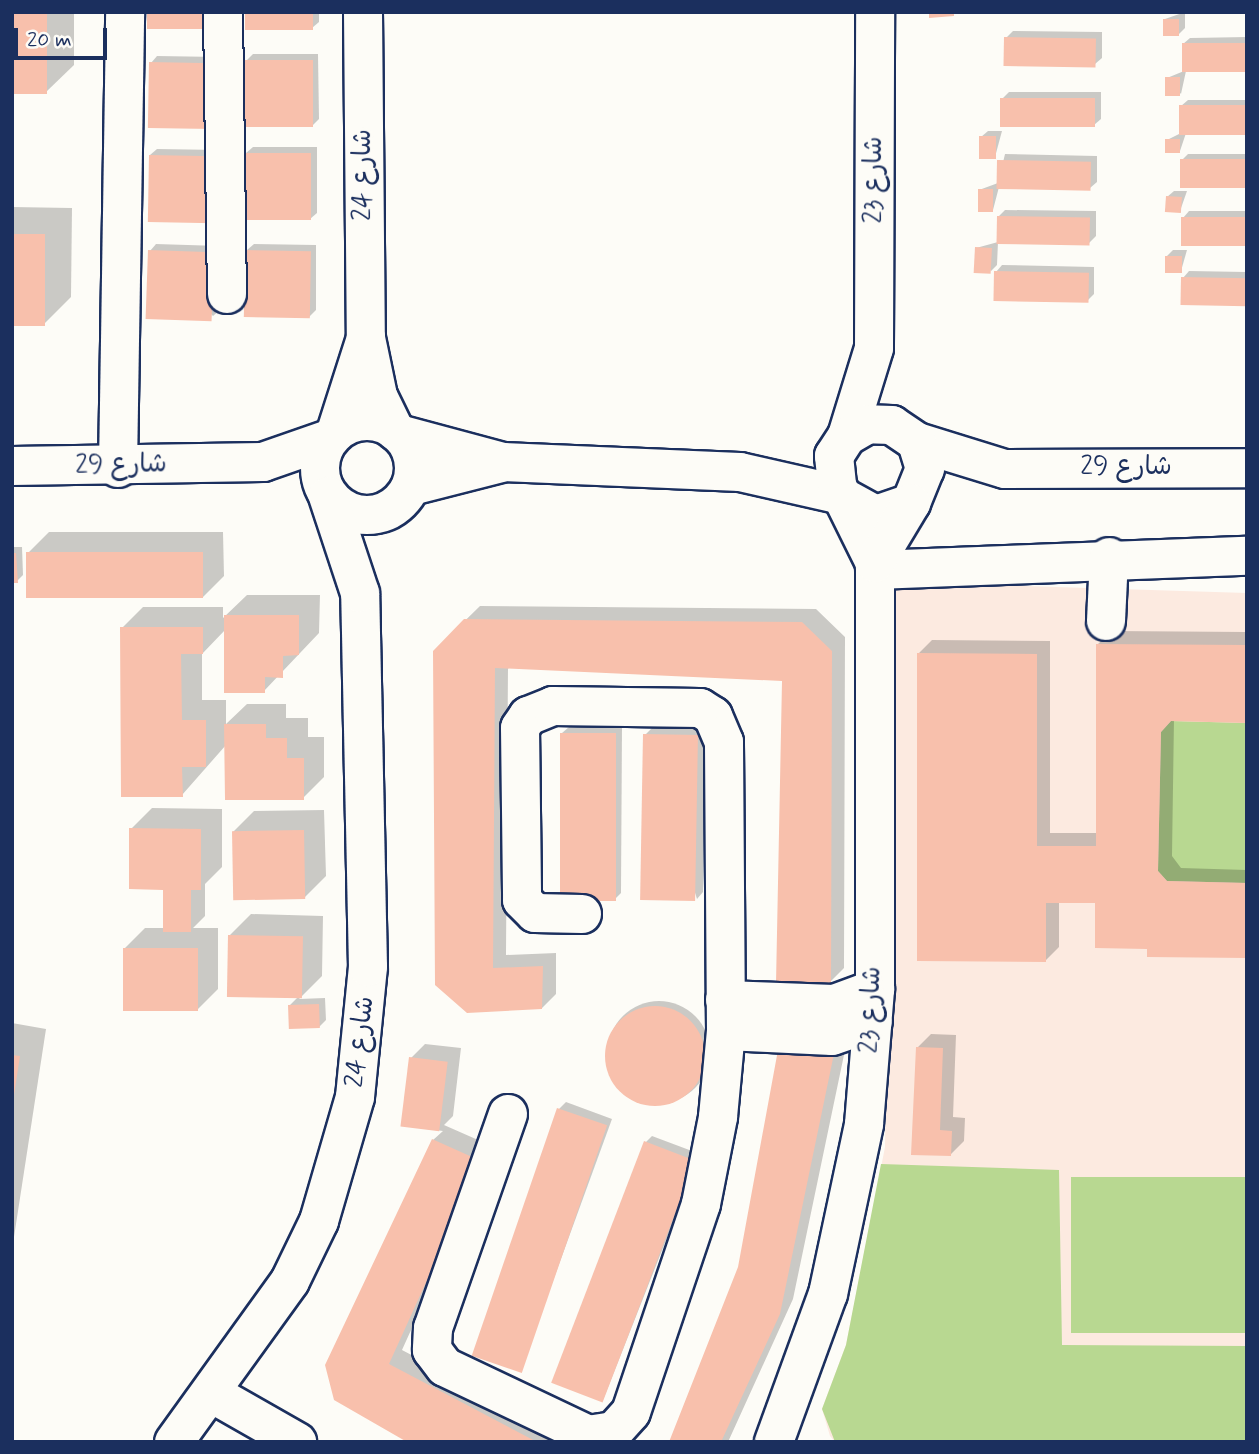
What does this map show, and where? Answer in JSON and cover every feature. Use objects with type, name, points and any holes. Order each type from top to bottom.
[{"type":"street","points":[[118,468],[125,12]]},
{"type":"street","points":[[223,12],[227,295]]},
{"type":"street","name":"شارع 24","points":[[363,12],[366,338],[378,396],[397,432]]},
{"type":"street","name":"شارع 23","points":[[845,437],[874,348],[875,12]]},
{"type":"street","name":"شارع 24","points":[[333,435],[366,338]]},
{"type":"street","name":"شارع 23","points":[[874,348],[915,440]]},
{"type":"street","points":[[503,462],[405,495],[379,514],[356,515],[326,493],[319,469],[333,435],[359,421],[503,462],[740,472],[842,496],[876,515],[914,500]]},
{"type":"street","points":[[740,472],[845,437],[880,422],[915,440],[925,469],[914,500],[875,567]]},
{"type":"street","points":[[397,432],[413,459],[405,495]]},
{"type":"street","name":"شارع 29","points":[[12,466],[118,468],[263,462],[333,435]]},
{"type":"street","points":[[842,496],[833,466],[845,437]]},
{"type":"street","name":"شارع 29","points":[[915,440],[1004,469],[1247,468]]},
{"type":"street","name":"شارع 29","points":[[230,463],[326,493]]},
{"type":"street","name":"شارع 29","points":[[914,500],[1004,469]]},
{"type":"street","name":"شارع 24","points":[[174,1442],[213,1394],[284,1291],[313,1233],[355,1097],[368,967],[360,593],[326,493]]},
{"type":"street","name":"شارع 24","points":[[360,593],[405,495]]},
{"type":"street","name":"شارع 23","points":[[774,1442],[810,1351],[843,1237],[864,1124],[874,1005],[875,567],[842,496]]},
{"type":"street","points":[[875,567],[1109,557],[1247,556]]},
{"type":"street","points":[[1109,557],[1111,621]]},
{"type":"street","points":[[508,1114],[433,1328],[432,1350],[445,1367],[588,1434],[614,1431],[631,1412],[701,1205],[718,1117],[725,1016],[724,742],[713,716],[701,708],[553,706],[528,716],[520,728],[522,900],[536,914],[582,914]]},
{"type":"street","points":[[725,1016],[832,1037],[874,1005]]},
{"type":"street","points":[[213,1394],[297,1442]]},
{"type":"shaded area","points":[[891,582],[1247,593],[1247,1442],[835,1442],[830,1436],[822,1409],[846,1345],[885,1147]]},
{"type":"green space","points":[[1171,721],[1247,723],[1247,883],[1167,881],[1158,871],[1161,732]]},
{"type":"green space","points":[[881,1164],[1059,1170],[1062,1345],[1247,1346],[1247,1442],[835,1442],[822,1409],[846,1345]]},
{"type":"green space","points":[[1071,1177],[1247,1177],[1247,1333],[1071,1333]]},
{"type":"building","points":[[12,12],[47,12],[47,94],[12,94]]},
{"type":"building","points":[[147,12],[213,12],[213,29],[147,29]]},
{"type":"building","points":[[245,12],[313,12],[313,30],[245,30]]},
{"type":"building","points":[[929,12],[954,12],[954,16],[929,18]]},
{"type":"building","points":[[1163,19],[1179,19],[1179,36],[1163,36]]},
{"type":"building","points":[[1004,37],[1096,39],[1095,68],[1003,66]]},
{"type":"building","points":[[1182,43],[1247,43],[1247,72],[1182,72]]},
{"type":"building","points":[[244,60],[313,60],[313,127],[244,127]]},
{"type":"building","points":[[149,62],[214,63],[213,129],[148,128]]},
{"type":"building","points":[[1165,77],[1180,77],[1180,96],[1165,96]]},
{"type":"building","points":[[1000,98],[1095,98],[1095,127],[1000,127]]},
{"type":"building","points":[[1179,105],[1247,105],[1247,135],[1179,135]]},
{"type":"building","points":[[979,136],[996,136],[996,159],[979,159]]},
{"type":"building","points":[[1165,139],[1180,139],[1180,153],[1165,153]]},
{"type":"building","points":[[245,153],[311,153],[311,220],[245,220]]},
{"type":"building","points":[[149,155],[215,156],[214,223],[148,222]]},
{"type":"building","points":[[1180,159],[1247,159],[1247,188],[1180,188]]},
{"type":"building","points":[[997,160],[1091,162],[1090,191],[996,189]]},
{"type":"building","points":[[978,189],[993,189],[993,212],[978,212]]},
{"type":"building","points":[[1166,196],[1182,197],[1181,213],[1165,212]]},
{"type":"building","points":[[997,216],[1090,218],[1089,246],[997,244]]},
{"type":"building","points":[[1181,217],[1247,217],[1247,246],[1181,246]]},
{"type":"building","points":[[12,234],[45,234],[45,326],[12,326]]},
{"type":"building","points":[[975,247],[992,248],[991,274],[974,273]]},
{"type":"building","points":[[148,250],[214,252],[212,321],[146,319]]},
{"type":"building","points":[[245,250],[311,251],[310,318],[244,317]]},
{"type":"building","points":[[1165,256],[1182,256],[1182,273],[1165,273]]},
{"type":"building","points":[[994,271],[1089,273],[1088,303],[993,301]]},
{"type":"building","points":[[1181,277],[1247,278],[1247,306],[1181,305]]},
{"type":"building","points":[[26,552],[203,552],[203,598],[26,598]]},
{"type":"building","points":[[12,553],[16,553],[18,583],[12,583]]},
{"type":"building","points":[[224,615],[299,615],[299,655],[283,656],[283,678],[265,677],[265,693],[224,693]]},
{"type":"building","points":[[464,619],[802,622],[832,651],[831,983],[776,983],[782,681],[495,668],[493,968],[543,966],[542,1009],[467,1013],[435,985],[433,651]]},
{"type":"building","points":[[120,627],[203,627],[203,654],[181,654],[182,720],[206,720],[206,767],[182,767],[183,797],[121,797]]},
{"type":"building","points":[[1096,644],[1247,645],[1247,723],[1171,721],[1161,732],[1158,871],[1167,881],[1247,883],[1247,958],[1147,957],[1147,949],[1095,948],[1095,903],[1046,903],[1046,962],[917,961],[917,653],[1037,654],[1037,846],[1096,846]]},
{"type":"building","points":[[224,724],[266,724],[266,738],[287,738],[287,758],[304,758],[304,800],[225,800]]},
{"type":"building","points":[[560,733],[616,733],[616,901],[560,901]]},
{"type":"building","points":[[643,734],[698,735],[695,901],[640,900]]},
{"type":"building","points":[[129,828],[201,829],[201,890],[191,890],[191,932],[163,932],[163,890],[129,889]]},
{"type":"building","points":[[304,830],[305,899],[233,900],[232,831]]},
{"type":"building","points":[[228,935],[303,936],[302,998],[227,997]]},
{"type":"building","points":[[123,948],[198,948],[198,1011],[123,1011]]},
{"type":"building","points":[[319,1004],[320,1028],[289,1029],[288,1005]]},
{"type":"building","points":[[655,1006],[674,1010],[690,1021],[701,1037],[705,1056],[701,1075],[690,1091],[674,1102],[655,1106],[636,1102],[620,1091],[609,1075],[605,1056],[609,1037],[620,1021],[636,1010]]},
{"type":"building","points":[[780,1039],[836,1044],[780,1314],[721,1442],[669,1442],[738,1267]]},
{"type":"building","points":[[916,1047],[943,1048],[940,1130],[952,1131],[951,1156],[911,1155]]},
{"type":"building","points":[[12,1055],[20,1056],[14,1095],[12,1095]]},
{"type":"building","points":[[409,1057],[448,1062],[439,1131],[400,1126]]},
{"type":"building","points":[[557,1108],[607,1125],[522,1373],[472,1356]]},
{"type":"building","points":[[432,1139],[481,1161],[389,1364],[537,1442],[407,1442],[334,1400],[325,1365]]},
{"type":"building","points":[[644,1141],[695,1161],[603,1403],[551,1383]]}]
